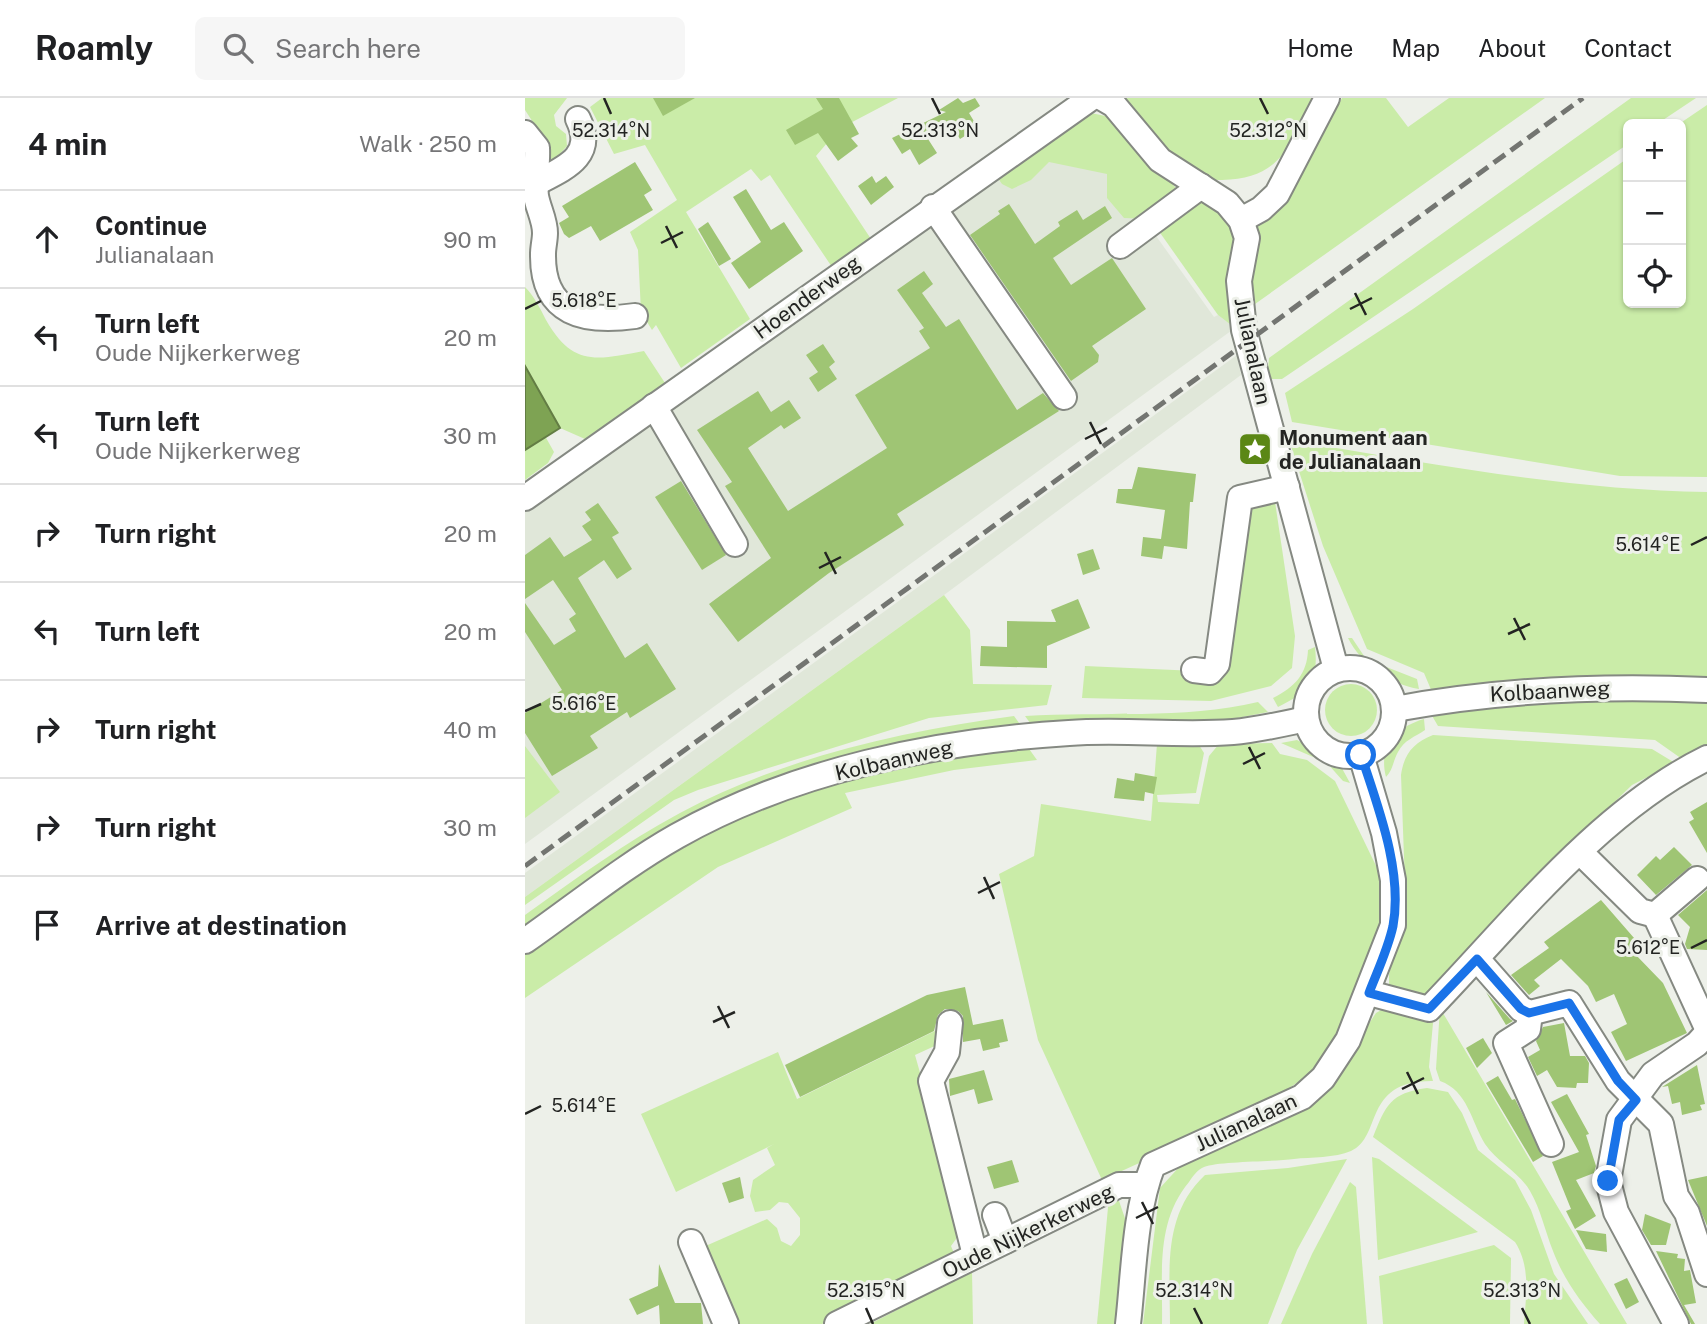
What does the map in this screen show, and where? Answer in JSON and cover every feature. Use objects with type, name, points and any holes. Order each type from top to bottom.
[{"type":"street","name":"Hoenderweg","points":[[525,498],[933,207],[1091,98]]},
{"type":"street","points":[[1102,98],[1114,105],[1160,160],[1227,203],[1241,220],[1261,209],[1276,194],[1327,98]]},
{"type":"street","points":[[536,183],[574,159],[585,145],[586,135],[578,120]]},
{"type":"street","points":[[525,133],[537,148],[536,183],[545,232],[544,273],[550,290],[562,309],[589,317],[612,319],[635,316]]},
{"type":"street","points":[[1120,246],[1201,186]]},
{"type":"street","points":[[933,207],[1064,397]]},
{"type":"street","name":"Julianalaan","points":[[1241,220],[1247,238],[1239,281],[1244,330],[1336,670]]},
{"type":"street","points":[[654,406],[735,544]]},
{"type":"street","points":[[1194,670],[1210,672],[1217,664],[1240,498],[1287,487]]},
{"type":"street","points":[[1352,667],[1368,671],[1381,680],[1391,693],[1395,709],[1394,721],[1382,743],[1361,755],[1347,757],[1332,753],[1310,733],[1306,719],[1306,703],[1312,689],[1322,677],[1336,670],[1352,667]]},
{"type":"street","name":"Kolbaanweg","points":[[1395,709],[1515,692],[1630,686],[1707,690]]},
{"type":"street","name":"Kolbaanweg","points":[[525,942],[677,836],[746,803],[863,763],[932,747],[1070,733],[1233,732],[1306,719]]},
{"type":"street","name":"Julianalaan","points":[[1145,1185],[1153,1165],[1273,1112],[1309,1091],[1337,1060],[1369,993],[1393,925],[1393,880],[1384,833],[1361,755]]},
{"type":"street","points":[[1369,993],[1429,1009],[1580,852],[1643,798],[1707,758]]},
{"type":"street","points":[[1580,852],[1640,911],[1655,915]]},
{"type":"street","points":[[1655,915],[1697,879]]},
{"type":"street","points":[[1655,915],[1707,1030],[1697,1044],[1653,1074],[1619,1120],[1608,1181],[1616,1212],[1676,1324]]},
{"type":"street","points":[[1477,959],[1521,1009],[1529,1013],[1569,1003],[1618,1081],[1661,1124],[1677,1196],[1687,1213],[1707,1274]]},
{"type":"street","points":[[1529,1013],[1528,1029],[1506,1043],[1551,1144]]},
{"type":"street","points":[[950,1023],[947,1052],[931,1081],[975,1255]]},
{"type":"street","name":"Oude Nijkerkerweg","points":[[837,1324],[1119,1185],[1145,1185]]},
{"type":"street","points":[[1128,1324],[1145,1185]]},
{"type":"street","points":[[995,1215],[1005,1241]]},
{"type":"street","points":[[691,1242],[726,1324]]},
{"type":"shaded area","points":[[525,98],[567,98],[554,115],[556,126],[566,134],[567,146],[549,166],[542,136],[525,110]]},
{"type":"shaded area","points":[[602,98],[898,98],[839,129],[816,156],[871,239],[832,267],[770,175],[761,181],[751,169],[686,212],[750,319],[681,368],[656,325],[652,330],[641,312],[638,250],[630,232],[677,200],[645,145],[614,154],[590,107]]},
{"type":"shaded area","points":[[1116,98],[1315,98],[1291,144],[1271,166],[1242,178],[1222,180],[1194,177],[1180,170],[1154,145]]},
{"type":"shaded area","points":[[1342,98],[1386,98],[1408,127],[1449,98],[1545,98],[1248,309],[1255,225],[1278,210],[1290,195]]},
{"type":"shaded area","points":[[1631,98],[1696,98],[1664,119],[1623,119],[1623,147],[1282,379],[1267,379],[1269,358]]},
{"type":"shaded area","points":[[1707,105],[1707,477],[1620,476],[1292,422],[1285,393],[1413,309],[1623,162],[1623,308],[1686,308],[1686,119]]},
{"type":"shaded area","points":[[1091,113],[1110,117],[1177,189],[1150,219],[1124,218],[1107,198],[1107,174],[1049,162],[1031,180],[1012,189],[1002,184],[995,174],[1075,118]]},
{"type":"shaded area","points":[[1071,117],[1214,317],[1218,315],[1235,328],[525,844],[525,504]]},
{"type":"shaded area","points":[[1205,196],[1235,234],[1235,328],[1218,315],[1156,227]]},
{"type":"shaded area","points":[[525,287],[556,335],[576,353],[599,358],[644,351],[665,383],[585,439],[560,428],[525,366]]},
{"type":"shaded area","points":[[1237,355],[1241,375],[944,595],[525,897],[525,873]]},
{"type":"shaded area","points":[[525,366],[560,428],[525,450]]},
{"type":"shaded area","points":[[545,436],[554,452],[548,463],[525,480],[525,450]]},
{"type":"shaded area","points":[[1289,440],[1549,481],[1707,492],[1707,679],[1544,677],[1432,692],[1424,673],[1367,649],[1323,546]]},
{"type":"shaded area","points":[[1274,495],[1295,636],[1292,668],[1271,686],[1211,701],[1082,698],[1085,666],[1219,672],[1244,512]]},
{"type":"shaded area","points":[[944,595],[970,630],[973,684],[1052,685],[1047,705],[929,718],[698,790],[674,800],[525,905],[525,897]]},
{"type":"shaded area","points":[[1348,638],[1352,638],[1366,659],[1417,679],[1419,689],[1398,683],[1377,671],[1361,656]]},
{"type":"shaded area","points":[[1315,647],[1315,669],[1309,684],[1304,691],[1278,707],[1273,698],[1298,679],[1305,666],[1308,650]]},
{"type":"shaded area","points":[[1351,684],[1361,686],[1369,692],[1375,700],[1375,720],[1369,728],[1361,734],[1351,736],[1341,734],[1333,728],[1327,720],[1325,710],[1327,700],[1333,692],[1341,686]]},
{"type":"shaded area","points":[[1562,697],[1707,701],[1707,747],[1682,759],[1655,740],[1438,726],[1431,714]]},
{"type":"shaded area","points":[[1258,702],[1268,712],[1207,724],[1033,727],[1025,716],[1171,713],[1230,708]]},
{"type":"shaded area","points":[[1014,716],[1022,727],[810,770],[525,930],[525,915],[620,849],[660,824],[720,793],[801,762],[885,739]]},
{"type":"shaded area","points":[[1424,719],[1425,730],[1400,748],[1386,777],[1385,756],[1391,740],[1405,727]]},
{"type":"shaded area","points":[[1433,735],[1652,749],[1675,763],[1632,785],[1520,894],[1433,994],[1405,995],[1389,986],[1389,974],[1406,912],[1401,775],[1404,761],[1411,750]]},
{"type":"shaded area","points":[[1297,740],[1338,761],[1350,783],[1343,781],[1327,763],[1281,743]]},
{"type":"shaded area","points":[[1272,743],[1280,754],[1307,760],[1335,781],[1380,874],[1385,907],[1381,936],[1351,1006],[1318,1068],[1262,1107],[1102,1180],[1038,1040],[999,874],[1034,856],[1041,804],[1151,821],[1157,744],[1199,745],[1204,753],[1196,793],[1157,795],[1158,802],[1199,804],[1209,756],[1219,744]]},
{"type":"shaded area","points":[[525,746],[560,792],[525,818]]},
{"type":"shaded area","points":[[1027,746],[1037,760],[954,770],[845,793],[852,808],[718,867],[525,998],[525,954],[681,847],[747,814],[843,780],[947,755]]},
{"type":"shaded area","points":[[1440,1008],[1627,1324],[1600,1324],[1586,1308],[1557,1261],[1530,1191],[1485,1144],[1463,1099],[1440,1081],[1436,1069]]},
{"type":"shaded area","points":[[1383,1009],[1428,1017],[1433,1023],[1429,1067],[1433,1081],[1410,1083],[1384,1099],[1361,1144],[1351,1151],[1323,1157],[1221,1164],[1199,1170],[1178,1198],[1166,1232],[1162,1268],[1162,1324],[1143,1324],[1160,1188],[1181,1165],[1260,1127],[1362,1034],[1376,1013]]},
{"type":"shaded area","points":[[941,1028],[939,1044],[915,1055],[964,1228],[951,1246],[956,1258],[822,1324],[735,1324],[701,1248],[767,1219],[777,1228],[781,1241],[791,1246],[800,1235],[800,1218],[788,1203],[779,1202],[770,1210],[755,1212],[750,1196],[753,1180],[775,1165],[767,1148],[774,1144],[676,1192],[641,1114],[778,1052],[797,1099]]},
{"type":"shaded area","points":[[1427,1088],[1448,1092],[1462,1113],[1478,1150],[1515,1180],[1531,1210],[1554,1274],[1588,1324],[1524,1324],[1525,1271],[1515,1242],[1373,1137],[1391,1102],[1405,1093]]},
{"type":"shaded area","points":[[1372,1157],[1379,1159],[1478,1232],[1378,1260]]},
{"type":"shaded area","points":[[1347,1159],[1297,1250],[1268,1324],[1170,1324],[1170,1264],[1175,1226],[1191,1191],[1205,1175],[1288,1168]]},
{"type":"shaded area","points":[[1350,1182],[1356,1187],[1367,1324],[1281,1324],[1312,1254]]},
{"type":"shaded area","points":[[1109,1197],[1119,1201],[1128,1227],[1115,1324],[1097,1324]]},
{"type":"shaded area","points":[[1494,1245],[1511,1258],[1510,1324],[1383,1324],[1379,1276]]},
{"type":"shaded area","points":[[972,1271],[973,1324],[870,1324]]},
{"type":"building","points":[[653,98],[695,98],[663,116]]},
{"type":"building","points":[[816,98],[839,98],[859,134],[851,138],[858,146],[838,161],[818,133],[795,145],[786,130],[823,109]]},
{"type":"building","points":[[958,98],[963,103],[975,98],[980,106],[969,113],[978,128],[960,139],[951,124],[928,139],[937,153],[919,165],[910,149],[902,154],[892,138],[946,112],[939,110]]},
{"type":"building","points":[[635,162],[652,190],[644,195],[653,210],[600,241],[591,226],[569,238],[564,234],[559,223],[569,217],[562,206]]},
{"type":"building","points":[[872,176],[876,183],[886,176],[894,187],[871,205],[858,186]]},
{"type":"building","points":[[746,189],[771,230],[784,222],[803,251],[749,289],[731,263],[761,242],[733,197]]},
{"type":"building","points":[[1009,204],[1035,244],[1060,226],[1058,222],[1077,210],[1083,220],[1105,206],[1112,218],[1053,258],[1071,285],[1112,258],[1146,309],[1092,346],[1099,355],[1098,362],[1071,381],[970,235],[1000,214],[998,211]]},
{"type":"building","points":[[708,222],[731,259],[719,266],[698,229]]},
{"type":"building","points":[[924,271],[933,284],[922,293],[946,327],[959,319],[1017,410],[1043,393],[1059,411],[897,514],[904,525],[829,573],[738,642],[709,604],[771,558],[725,486],[732,482],[697,430],[758,391],[771,412],[789,400],[801,418],[784,429],[781,425],[748,448],[788,511],[887,448],[855,395],[930,348],[919,331],[924,328],[897,290]]},
{"type":"building","points":[[823,344],[835,362],[829,367],[837,379],[818,392],[809,378],[818,372],[806,355]]},
{"type":"building","points":[[1138,467],[1196,474],[1193,502],[1190,502],[1187,549],[1164,546],[1162,559],[1141,556],[1143,537],[1161,539],[1165,510],[1116,503],[1118,489],[1132,489]]},
{"type":"building","points":[[681,481],[726,555],[702,570],[655,497]]},
{"type":"building","points":[[598,503],[619,533],[612,537],[632,569],[617,579],[604,560],[578,578],[625,658],[647,643],[676,689],[630,718],[627,712],[590,736],[598,748],[552,776],[525,733],[525,713],[562,690],[525,632],[525,603],[554,645],[576,631],[569,619],[576,614],[553,580],[525,599],[525,555],[550,537],[564,557],[592,540],[582,526],[591,520],[585,512]]},
{"type":"building","points":[[1093,549],[1100,569],[1083,575],[1077,554]]},
{"type":"building","points":[[1078,599],[1090,628],[1047,646],[1047,668],[980,666],[981,646],[1007,647],[1007,621],[1056,622],[1051,610]]},
{"type":"building","points":[[1135,773],[1157,777],[1154,794],[1145,792],[1144,801],[1114,798],[1117,778],[1134,781]]},
{"type":"building","points":[[1707,802],[1707,853],[1689,822],[1694,819],[1690,812]]},
{"type":"building","points":[[1674,847],[1692,865],[1656,895],[1637,875],[1656,856],[1660,860]]},
{"type":"building","points":[[1707,890],[1707,950],[1687,949],[1685,944],[1690,927],[1678,915]]},
{"type":"building","points":[[1601,900],[1641,946],[1634,953],[1663,983],[1687,1033],[1626,1061],[1611,1032],[1627,1024],[1614,994],[1596,1002],[1588,986],[1561,959],[1534,980],[1540,986],[1529,995],[1511,975],[1549,948],[1544,942]]},
{"type":"building","points":[[965,987],[973,1025],[1003,1019],[1008,1041],[999,1043],[1000,1047],[983,1051],[980,1039],[963,1042],[963,1016],[958,1011],[945,1009],[938,1015],[934,1031],[800,1097],[785,1065],[927,995]]},
{"type":"building","points":[[1486,992],[1510,1019],[1513,1021],[1506,1025]]},
{"type":"building","points":[[1564,1023],[1570,1056],[1585,1056],[1589,1063],[1588,1083],[1577,1083],[1576,1088],[1557,1087],[1547,1070],[1537,1076],[1528,1057],[1540,1050],[1536,1041],[1543,1027]]},
{"type":"building","points":[[1483,1038],[1492,1053],[1477,1068],[1466,1048]]},
{"type":"building","points":[[1697,1065],[1705,1104],[1700,1105],[1702,1110],[1682,1115],[1680,1102],[1672,1104],[1668,1086],[1662,1087]]},
{"type":"building","points":[[984,1070],[993,1100],[978,1104],[974,1089],[950,1096],[949,1079]]},
{"type":"building","points":[[1498,1076],[1512,1100],[1515,1099],[1543,1156],[1533,1162],[1486,1083]]},
{"type":"building","points":[[1567,1094],[1589,1134],[1586,1135],[1596,1166],[1594,1173],[1576,1180],[1596,1216],[1575,1229],[1566,1211],[1571,1209],[1552,1162],[1579,1152],[1551,1102]]},
{"type":"building","points":[[1012,1160],[1019,1182],[994,1189],[987,1167]]},
{"type":"building","points":[[1707,1176],[1707,1226],[1688,1180]]},
{"type":"building","points":[[740,1177],[744,1198],[729,1203],[722,1183]]},
{"type":"building","points":[[1645,1214],[1671,1224],[1666,1245],[1651,1245],[1642,1230]]},
{"type":"building","points":[[1576,1230],[1606,1234],[1607,1252],[1586,1249]]},
{"type":"building","points":[[1656,1251],[1678,1254],[1677,1258],[1685,1259],[1684,1271],[1690,1270],[1696,1303],[1684,1305],[1695,1324],[1691,1324]]},
{"type":"building","points":[[659,1264],[675,1303],[701,1303],[703,1324],[660,1324],[659,1305],[637,1315],[629,1299],[658,1286]]},
{"type":"building","points":[[1627,1278],[1639,1302],[1626,1309],[1614,1284]]},
{"type":"railway","points":[[525,866],[1583,98]]},
{"type":"place","name":"Monument aan de Julianalaan","points":[[1255,449]]},
{"type":"route","points":[[1361,755],[1384,833],[1393,880],[1393,925],[1369,993],[1429,1009],[1477,959],[1521,1009],[1529,1013],[1569,1003],[1618,1081],[1636,1100],[1619,1120],[1608,1181]]}]
